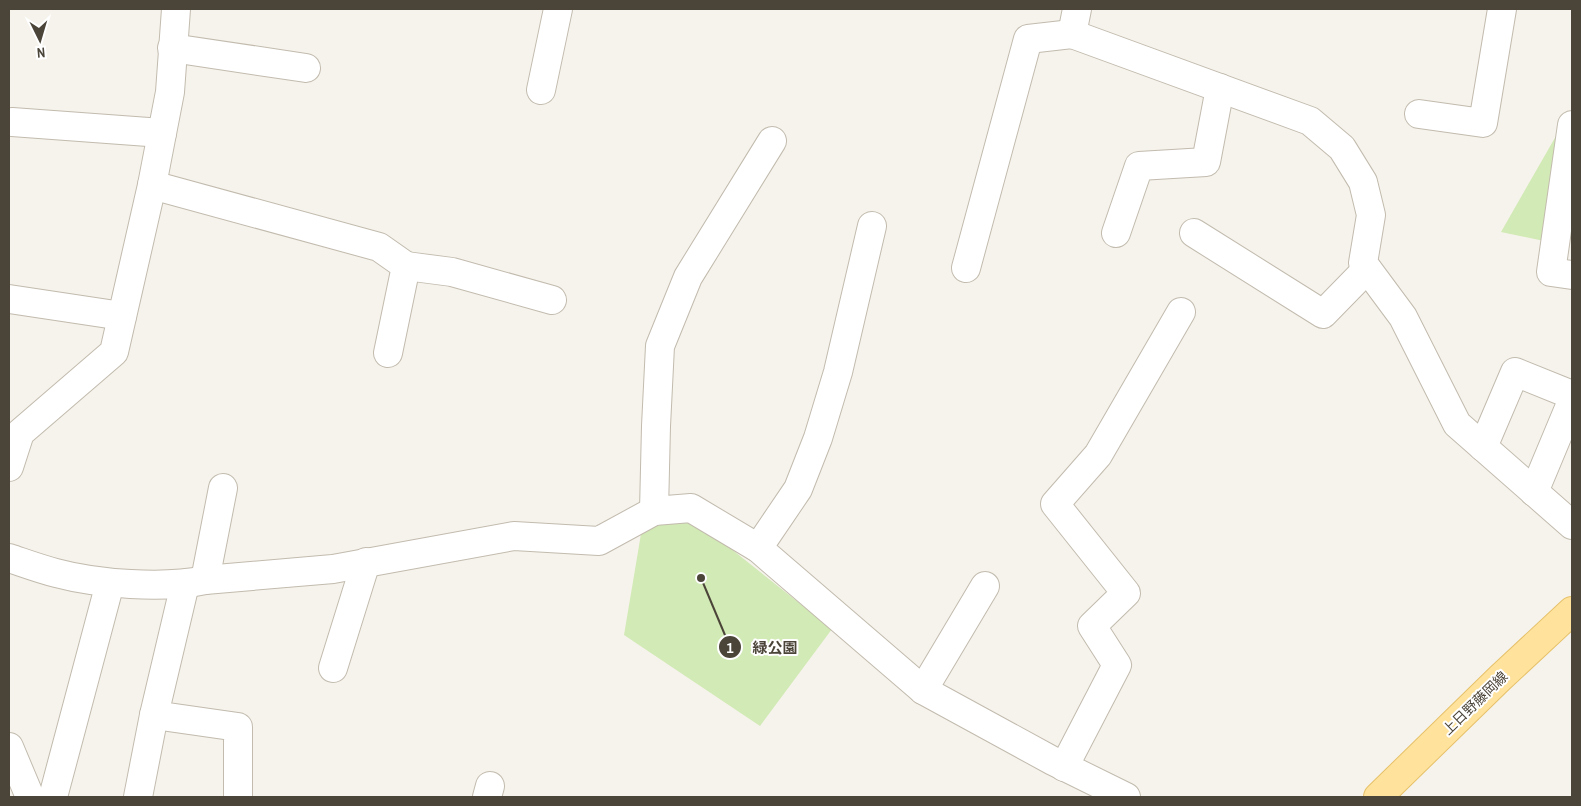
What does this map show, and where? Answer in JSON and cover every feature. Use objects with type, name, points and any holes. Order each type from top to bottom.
[{"type":"main road","name":"上日野藤岡線","points":[[1378,797],[1572,610]]},
{"type":"street","points":[[9,468],[20,433],[114,352],[152,185],[170,92],[176,9]]},
{"type":"street","points":[[541,90],[558,9]]},
{"type":"street","points":[[1419,114],[1483,123],[1502,9]]},
{"type":"street","points":[[966,268],[1028,39],[1075,21],[1220,88],[1310,121],[1342,148],[1363,182],[1371,215],[1363,263],[1403,317],[1457,424],[1572,524]]},
{"type":"street","points":[[172,48],[306,68]]},
{"type":"street","points":[[1116,233],[1139,166],[1206,162],[1220,88]]},
{"type":"street","points":[[12,122],[162,133]]},
{"type":"street","points":[[1572,125],[1570,157],[1551,272],[1572,276]]},
{"type":"street","points":[[654,511],[660,346],[688,277],[772,141]]},
{"type":"street","points":[[152,185],[379,247],[406,266],[452,272],[552,300]]},
{"type":"street","points":[[758,548],[798,489],[818,438],[838,372],[872,226]]},
{"type":"street","points":[[1194,233],[1323,314],[1367,269]]},
{"type":"street","points":[[388,353],[406,266]]},
{"type":"street","points":[[9,299],[122,316]]},
{"type":"street","points":[[1064,767],[1117,665],[1092,626],[1126,593],[1055,504],[1098,454],[1181,312]]},
{"type":"street","points":[[1483,446],[1516,372],[1572,395]]},
{"type":"street","points":[[1534,492],[1572,401]]},
{"type":"street","points":[[138,797],[154,715],[223,488]]},
{"type":"street","points":[[9,558],[57,573],[110,583],[195,582],[333,569],[514,536],[599,541],[654,511],[691,508],[758,548],[923,690],[1064,767],[1126,797]]},
{"type":"street","points":[[333,668],[366,562]]},
{"type":"street","points":[[52,797],[110,583]]},
{"type":"street","points":[[923,690],[985,586]]},
{"type":"street","points":[[154,715],[238,727],[238,797]]},
{"type":"street","points":[[9,747],[30,797]]},
{"type":"green space","points":[[1560,129],[1544,241],[1501,232]]},
{"type":"green space","points":[[670,518],[701,525],[832,629],[760,726],[624,635],[642,528]]},
{"type":"place","name":"緑公園","points":[[701,578]]}]
